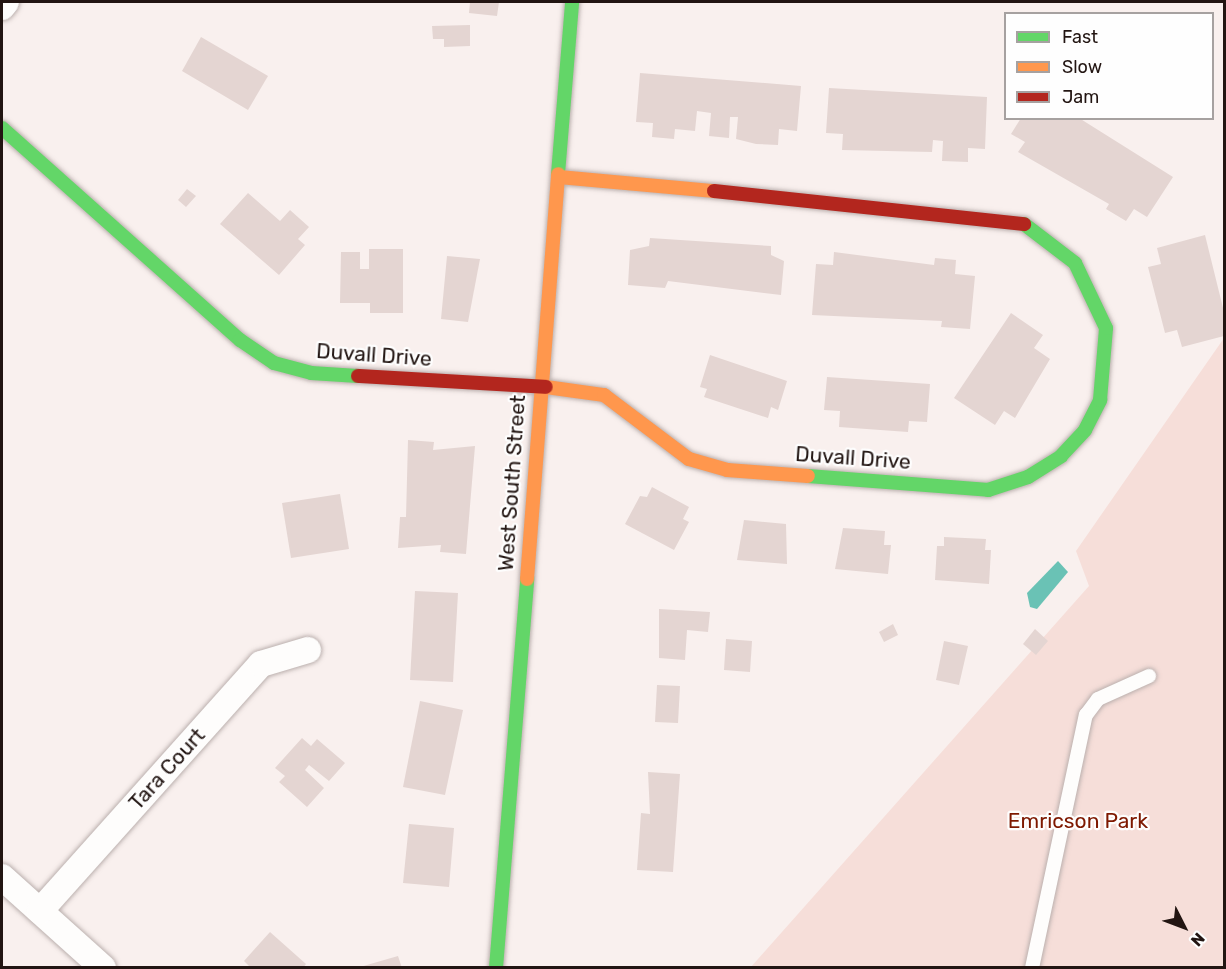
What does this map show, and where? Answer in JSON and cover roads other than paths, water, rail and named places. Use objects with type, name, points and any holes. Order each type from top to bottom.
[{"type":"street","points":[[2,7],[6,2]]},
{"type":"street","name":"West South Street","points":[[496,968],[572,2]]},
{"type":"street","name":"Duvall Drive","points":[[2,128],[240,340],[274,363],[311,373],[540,386],[604,395],[690,459],[727,470],[988,490],[1028,477],[1061,456],[1085,430],[1100,400],[1107,362],[1106,328],[1080,271],[1053,241],[1025,224],[996,217],[559,177]]},
{"type":"street","name":"Tara Court","points":[[40,911],[261,664],[308,650]]},
{"type":"street","points":[[2,877],[103,968]]},
{"type":"lane","points":[[1032,968],[1086,714],[1098,699],[1149,676]]},
{"type":"water","points":[[1058,561],[1068,572],[1037,609],[1030,607],[1027,593]]},
{"type":"park label","name":"Emricson Park","points":[[1078,821]]}]
